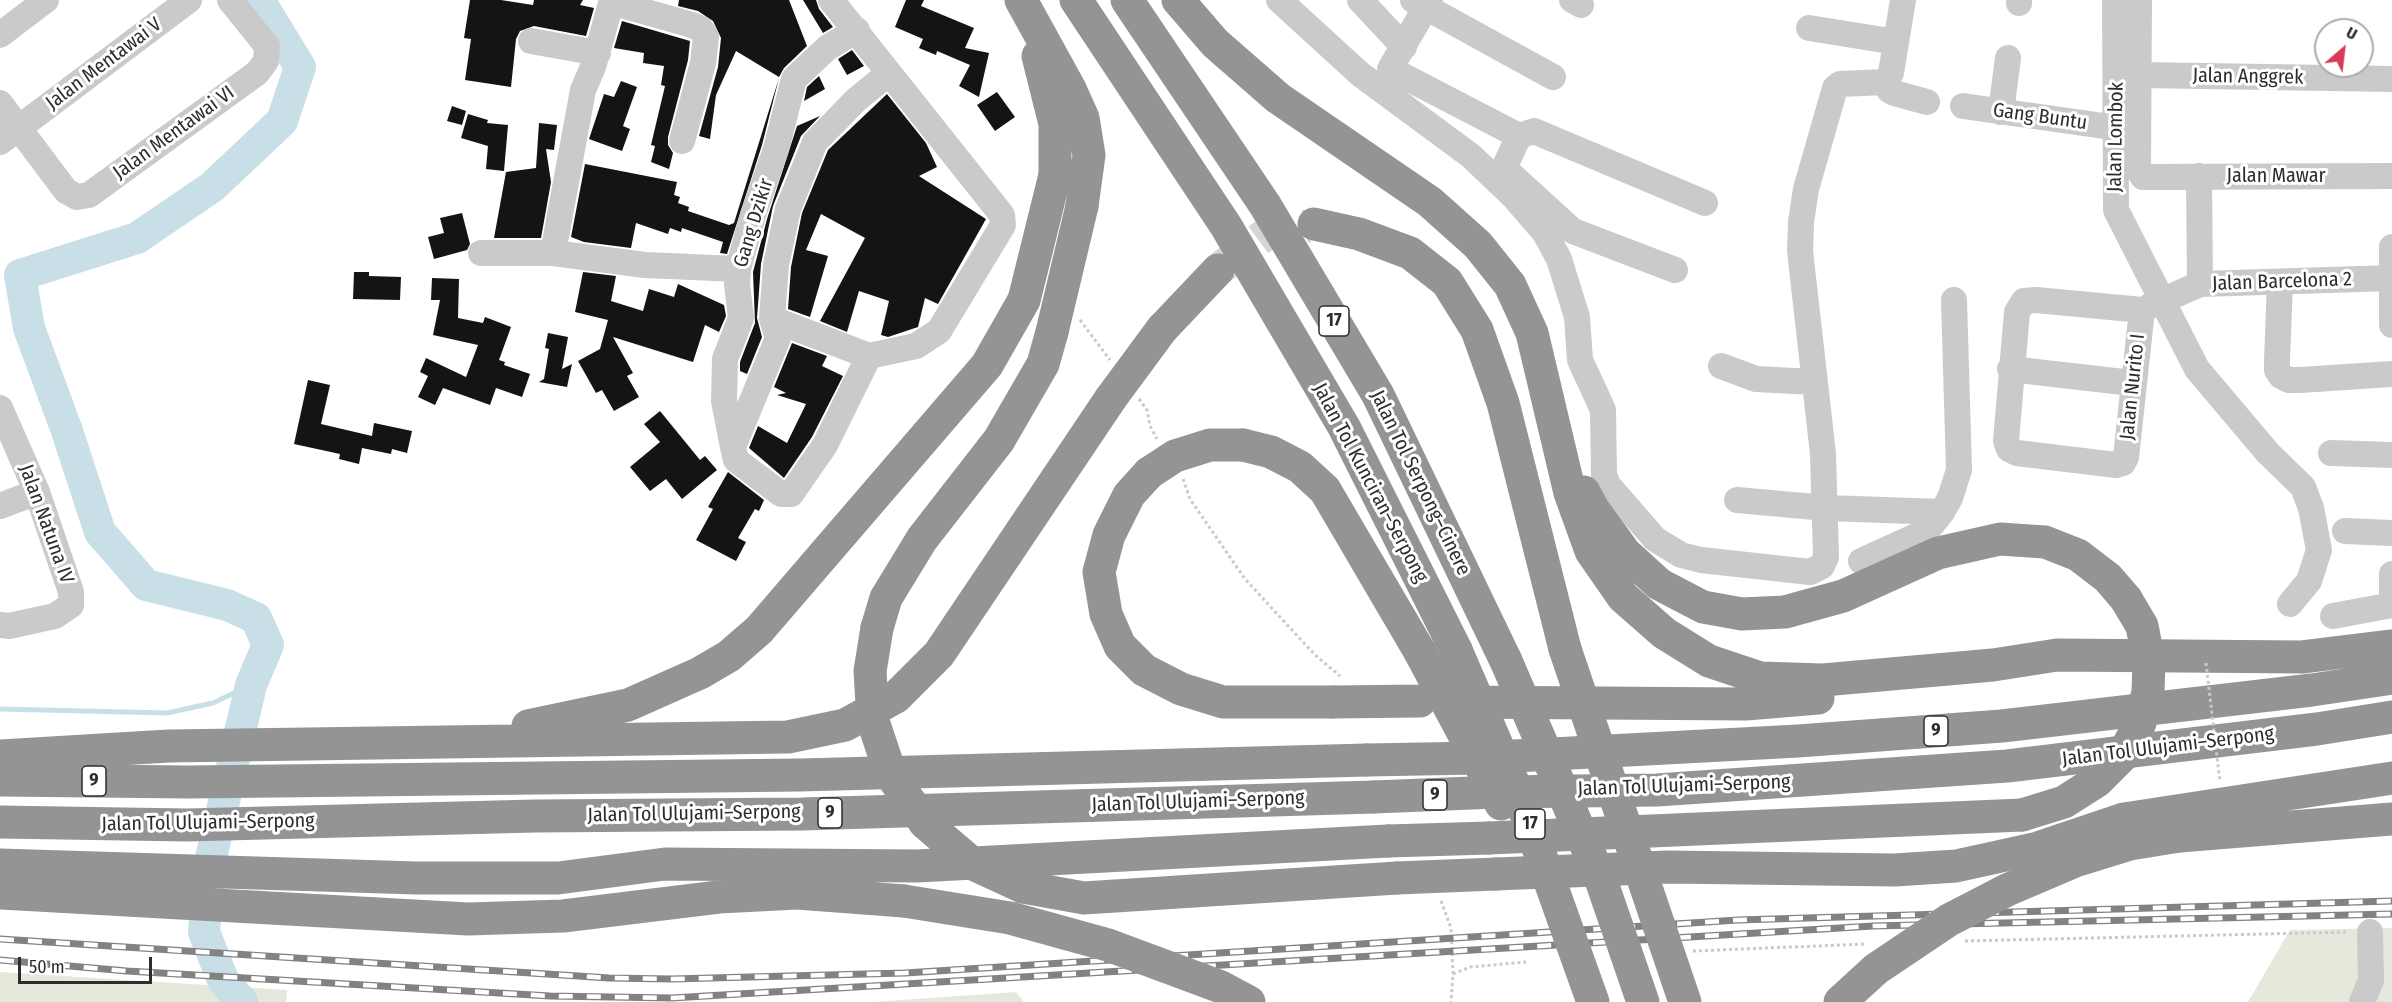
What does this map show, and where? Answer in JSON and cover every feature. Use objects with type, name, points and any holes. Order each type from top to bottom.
[{"type":"highway","name":"Jalan Tol Kunciran–Serpong","points":[[1076,0],[1226,226],[1338,417],[1456,650],[1522,802],[1593,1002]]},
{"type":"highway","name":"Jalan Tol Serpong–Cinere","points":[[1127,0],[1265,206],[1378,395],[1506,661],[1601,880],[1643,1002]]},
{"type":"highway","points":[[1178,0],[1215,43],[1278,98],[1430,202],[1478,245],[1510,285],[1532,333],[1570,493],[1591,551],[1623,597],[1664,633],[1710,661],[1760,678],[1823,680],[1993,665],[2057,656],[2302,657],[2392,646]]},
{"type":"highway","points":[[456,741],[628,705],[700,673],[729,656],[759,630],[987,365],[1024,300],[1055,175],[1055,124],[1022,2]]},
{"type":"highway","points":[[1022,2],[1083,118],[1089,155],[1065,324],[999,440],[922,539],[886,598],[877,628],[870,671],[873,721],[891,776],[925,823],[973,864],[1023,887],[1084,898],[1397,878],[1668,867],[1895,870],[1956,866],[2038,848],[2124,819],[2392,778]]},
{"type":"highway","points":[[1314,224],[1359,234],[1410,253],[1447,282],[1477,330],[1503,403],[1565,649],[1685,1002]]},
{"type":"highway","points":[[0,756],[169,746],[788,737],[845,724],[896,697],[939,654],[1122,395],[1162,329],[1218,270]]},
{"type":"highway","points":[[0,865],[416,878],[558,878],[665,864],[917,866],[1388,841],[2022,815],[2064,802],[2097,781],[2123,755],[2140,723],[2148,692],[2150,662],[2142,626],[2126,599],[2108,578],[2078,555],[2045,542],[2000,539],[1938,553],[1843,596],[1785,612],[1743,614],[1702,607],[1659,584],[1624,553],[1593,509],[1558,439]]},
{"type":"highway","points":[[1569,930],[1420,652],[1325,490],[1300,467],[1270,452],[1243,445],[1210,445],[1175,456],[1149,473],[1129,495],[1109,535],[1099,572],[1106,614],[1120,646],[1144,670],[1180,690],[1223,702],[1339,692],[1420,701],[1746,704],[1865,694],[1993,665]]},
{"type":"highway","name":"Jalan Tol Ulujami–Serpong","points":[[0,780],[189,782],[800,775],[1477,758],[1786,742],[2002,726],[2312,690],[2392,678]]},
{"type":"highway","name":"Jalan Tol Ulujami–Serpong","points":[[0,822],[187,825],[535,816],[802,814],[1374,798],[1496,792],[1658,790],[2007,766],[2317,729],[2392,717]]},
{"type":"highway","points":[[1839,1002],[1876,969],[1949,920],[2007,890],[2075,861],[2130,844],[2179,836],[2392,819]]},
{"type":"highway","points":[[0,893],[468,919],[563,916],[719,897],[797,893],[904,901],[1010,918],[1108,945],[1221,987],[1249,1002]]},
{"type":"street","name":"Jalan Mentawai V","points":[[9,134],[189,0]]},
{"type":"street","name":"Jalan Mentawai VI","points":[[9,134],[66,191],[77,197],[89,195],[257,73],[266,61],[267,46],[230,0]]},
{"type":"street","points":[[772,319],[869,356],[916,346],[939,331],[1003,225],[1002,215],[831,0]]},
{"type":"street","points":[[1279,0],[1360,74],[1471,156],[1514,197],[1545,233],[1558,259],[1578,317],[1580,360],[1603,410],[1605,475],[1613,494],[1655,539],[1681,555],[1701,560],[1816,571],[1822,566],[1828,549],[1823,454],[1813,382],[1800,251],[1800,222],[1806,189],[1835,88],[1840,84],[1885,82]]},
{"type":"street","points":[[1360,0],[1404,47]]},
{"type":"street","points":[[1885,82],[1891,73],[1903,0]]},
{"type":"street","name":"Jalan Lombok","points":[[2115,0],[2118,128],[2114,195],[2116,210],[2152,304],[2197,369],[2268,453],[2302,487],[2311,508],[2319,550],[2309,581],[2290,604]]},
{"type":"street","points":[[2139,0],[2140,75]]},
{"type":"street","points":[[554,253],[582,90],[598,53],[612,1],[692,26],[701,30],[706,37],[703,63],[682,141]]},
{"type":"street","points":[[1553,77],[1423,2],[1404,47],[1390,69],[1519,136],[1534,131],[1705,203]]},
{"type":"street","points":[[0,35],[35,3]]},
{"type":"street","points":[[1809,28],[1896,42]]},
{"type":"street","name":"Gang Dzikir","points":[[733,447],[724,401],[718,349],[741,318],[737,284],[738,269],[753,215],[776,149],[794,79],[827,48],[857,30]]},
{"type":"street","points":[[531,41],[598,53]]},
{"type":"street","points":[[2001,112],[2008,58]]},
{"type":"street","points":[[869,356],[825,445],[791,494],[781,494],[736,460],[733,447],[778,338],[772,319],[776,265],[788,209],[815,142],[856,100],[889,74]]},
{"type":"street","name":"Jalan Anggrek","points":[[2140,75],[2392,79]]},
{"type":"street","name":"Jalan Mawar","points":[[2140,75],[2138,169],[2147,178],[2392,176]]},
{"type":"street","points":[[1885,82],[1889,90],[1894,93],[1927,102]]},
{"type":"street","points":[[0,103],[9,134]]},
{"type":"street","name":"Gang Buntu","points":[[1963,106],[2118,128]]},
{"type":"street","points":[[1519,136],[1504,168],[1572,231],[1675,270]]},
{"type":"street","points":[[2199,176],[2200,284]]},
{"type":"street","points":[[2392,247],[2392,325]]},
{"type":"street","points":[[482,253],[554,253],[645,265],[738,269]]},
{"type":"street","name":"Jalan Barcelona 2","points":[[2152,304],[2200,284],[2392,278]]},
{"type":"street","points":[[2280,282],[2277,370],[2281,376],[2289,380],[2300,380],[2392,374]]},
{"type":"street","points":[[1862,561],[1927,531],[1942,512],[1959,470],[1954,300]]},
{"type":"street","points":[[2132,383],[2010,369],[2017,312],[2024,301],[2036,300],[2152,304]]},
{"type":"street","name":"Jalan Nurito I","points":[[2010,369],[2006,441],[2009,449],[2017,453],[2116,465],[2123,463],[2126,457],[2132,383],[2152,304]]},
{"type":"street","points":[[1721,366],[1756,379],[1813,382]]},
{"type":"street","name":"Jalan Natuna IV","points":[[0,408],[37,492],[71,592],[71,605],[55,616],[9,626],[0,625]]},
{"type":"street","points":[[2331,453],[2392,455]]},
{"type":"street","points":[[0,506],[37,492]]},
{"type":"street","points":[[1737,500],[1826,508],[1942,512]]},
{"type":"street","points":[[2345,531],[2392,533]]},
{"type":"street","points":[[2333,616],[2392,605],[2392,574]]},
{"type":"street","points":[[2362,1002],[2371,980],[2370,932]]},
{"type":"path","points":[[1065,324],[1113,364]]},
{"type":"path","points":[[1122,395],[1147,410],[1150,426],[1158,441]]},
{"type":"path","points":[[1181,474],[1190,499],[1245,579],[1315,655],[1339,692]]},
{"type":"path","points":[[2206,663],[2220,782]]},
{"type":"path","points":[[1438,896],[1451,928],[1453,974],[1451,1002]]},
{"type":"path","points":[[1954,941],[2370,932]]},
{"type":"path","points":[[1682,951],[1869,944]]},
{"type":"path","points":[[1453,974],[1470,967],[1526,963]]},
{"type":"shaded area","points":[[2392,928],[2392,1002],[2248,1002],[2290,930]]},
{"type":"shaded area","points":[[0,972],[287,990],[286,1002],[0,1002]]},
{"type":"shaded area","points":[[1016,992],[1024,1002],[873,1002]]},
{"type":"building","points":[[470,0],[501,0],[533,5],[534,0],[583,0],[580,5],[594,8],[586,36],[534,26],[520,31],[516,39],[511,87],[465,80],[471,39],[464,38]]},
{"type":"building","points":[[679,0],[789,0],[807,46],[784,68],[779,77],[736,51],[716,95],[710,139],[699,136],[718,67],[721,38],[713,21],[698,11],[678,6]]},
{"type":"building","points":[[803,0],[816,0],[819,9],[833,27],[823,33]]},
{"type":"building","points":[[906,0],[924,0],[921,6],[974,28],[965,48],[989,53],[979,97],[959,86],[970,65],[937,51],[936,55],[919,48],[923,39],[895,27]]},
{"type":"building","points":[[622,21],[690,41],[688,60],[668,137],[668,145],[673,153],[669,169],[651,162],[655,146],[651,145],[665,86],[661,85],[664,66],[643,63],[644,53],[614,48]]},
{"type":"building","points":[[852,50],[864,66],[847,75],[838,59]]},
{"type":"building","points":[[819,76],[825,89],[804,101],[807,87]]},
{"type":"building","points":[[779,78],[762,145],[727,254],[720,253],[723,242],[682,228],[681,232],[670,228],[668,234],[636,223],[631,248],[584,242],[571,237],[585,164],[677,182],[674,195],[680,197],[678,203],[689,207],[688,211],[729,225],[734,223]]},
{"type":"building","points":[[621,81],[637,87],[623,126],[630,129],[622,151],[589,139],[604,94],[614,97]]},
{"type":"building","points":[[997,92],[1015,117],[995,131],[977,105]]},
{"type":"building","points":[[887,94],[926,143],[937,167],[919,176],[986,219],[938,304],[925,298],[918,327],[888,337],[881,335],[889,301],[859,291],[847,332],[820,321],[865,238],[821,214],[806,250],[828,256],[810,317],[788,309],[791,267],[802,213],[828,150]]},
{"type":"building","points":[[452,106],[466,111],[462,125],[447,121]]},
{"type":"building","points":[[468,114],[488,120],[487,123],[508,125],[504,171],[486,169],[488,146],[461,138]]},
{"type":"building","points":[[820,116],[801,136],[773,206],[761,264],[757,318],[762,337],[747,374],[740,371],[740,362],[755,323],[753,272],[767,219],[797,126]]},
{"type":"building","points":[[539,123],[557,125],[554,150],[546,149],[551,182],[541,238],[494,238],[506,172],[536,168]]},
{"type":"building","points":[[462,213],[470,244],[467,250],[434,259],[428,237],[444,233],[440,218]]},
{"type":"building","points":[[354,272],[369,272],[369,276],[401,277],[400,300],[353,299]]},
{"type":"building","points":[[583,272],[616,276],[611,301],[643,311],[649,289],[674,297],[678,284],[724,305],[726,316],[719,332],[705,325],[693,362],[613,337],[633,373],[627,376],[639,397],[614,411],[602,390],[596,393],[578,361],[600,349],[608,320],[575,312]]},
{"type":"building","points":[[432,278],[459,279],[458,318],[483,323],[485,317],[511,327],[499,360],[505,362],[504,365],[530,374],[522,397],[496,388],[490,405],[443,388],[435,405],[418,397],[428,376],[420,372],[426,358],[466,377],[478,345],[433,335],[440,300],[431,300]]},
{"type":"building","points":[[548,333],[568,337],[562,369],[572,364],[567,387],[539,382],[544,379],[549,349],[545,348]]},
{"type":"building","points":[[792,343],[827,356],[822,366],[843,376],[812,437],[784,478],[749,448],[758,426],[787,443],[806,404],[777,395],[786,393],[774,387]]},
{"type":"building","points":[[308,380],[330,385],[321,424],[372,436],[374,423],[412,431],[407,453],[392,449],[391,454],[362,448],[359,464],[339,459],[340,454],[294,444]]},
{"type":"building","points":[[660,411],[700,460],[705,456],[717,470],[682,499],[666,479],[650,491],[630,467],[660,442],[644,424]]},
{"type":"building","points":[[728,472],[764,500],[759,511],[755,509],[738,538],[746,542],[736,561],[696,540],[713,509],[708,507]]},
{"type":"waterway","points":[[242,1002],[223,980],[204,932],[210,862],[251,685],[268,645],[256,618],[227,605],[146,585],[100,532],[67,431],[29,328],[20,275],[137,238],[212,187],[282,121],[300,67],[259,0]]},
{"type":"waterway","points":[[0,709],[167,713],[213,703],[251,685]]},
{"type":"tunnel","points":[[1219,269],[1266,234],[1308,226]]},
{"type":"railway","points":[[0,939],[609,978],[672,979],[905,973],[1738,920],[2392,901]]},
{"type":"railway","points":[[0,960],[127,971],[550,996],[672,998],[1873,926],[2392,914]]}]
